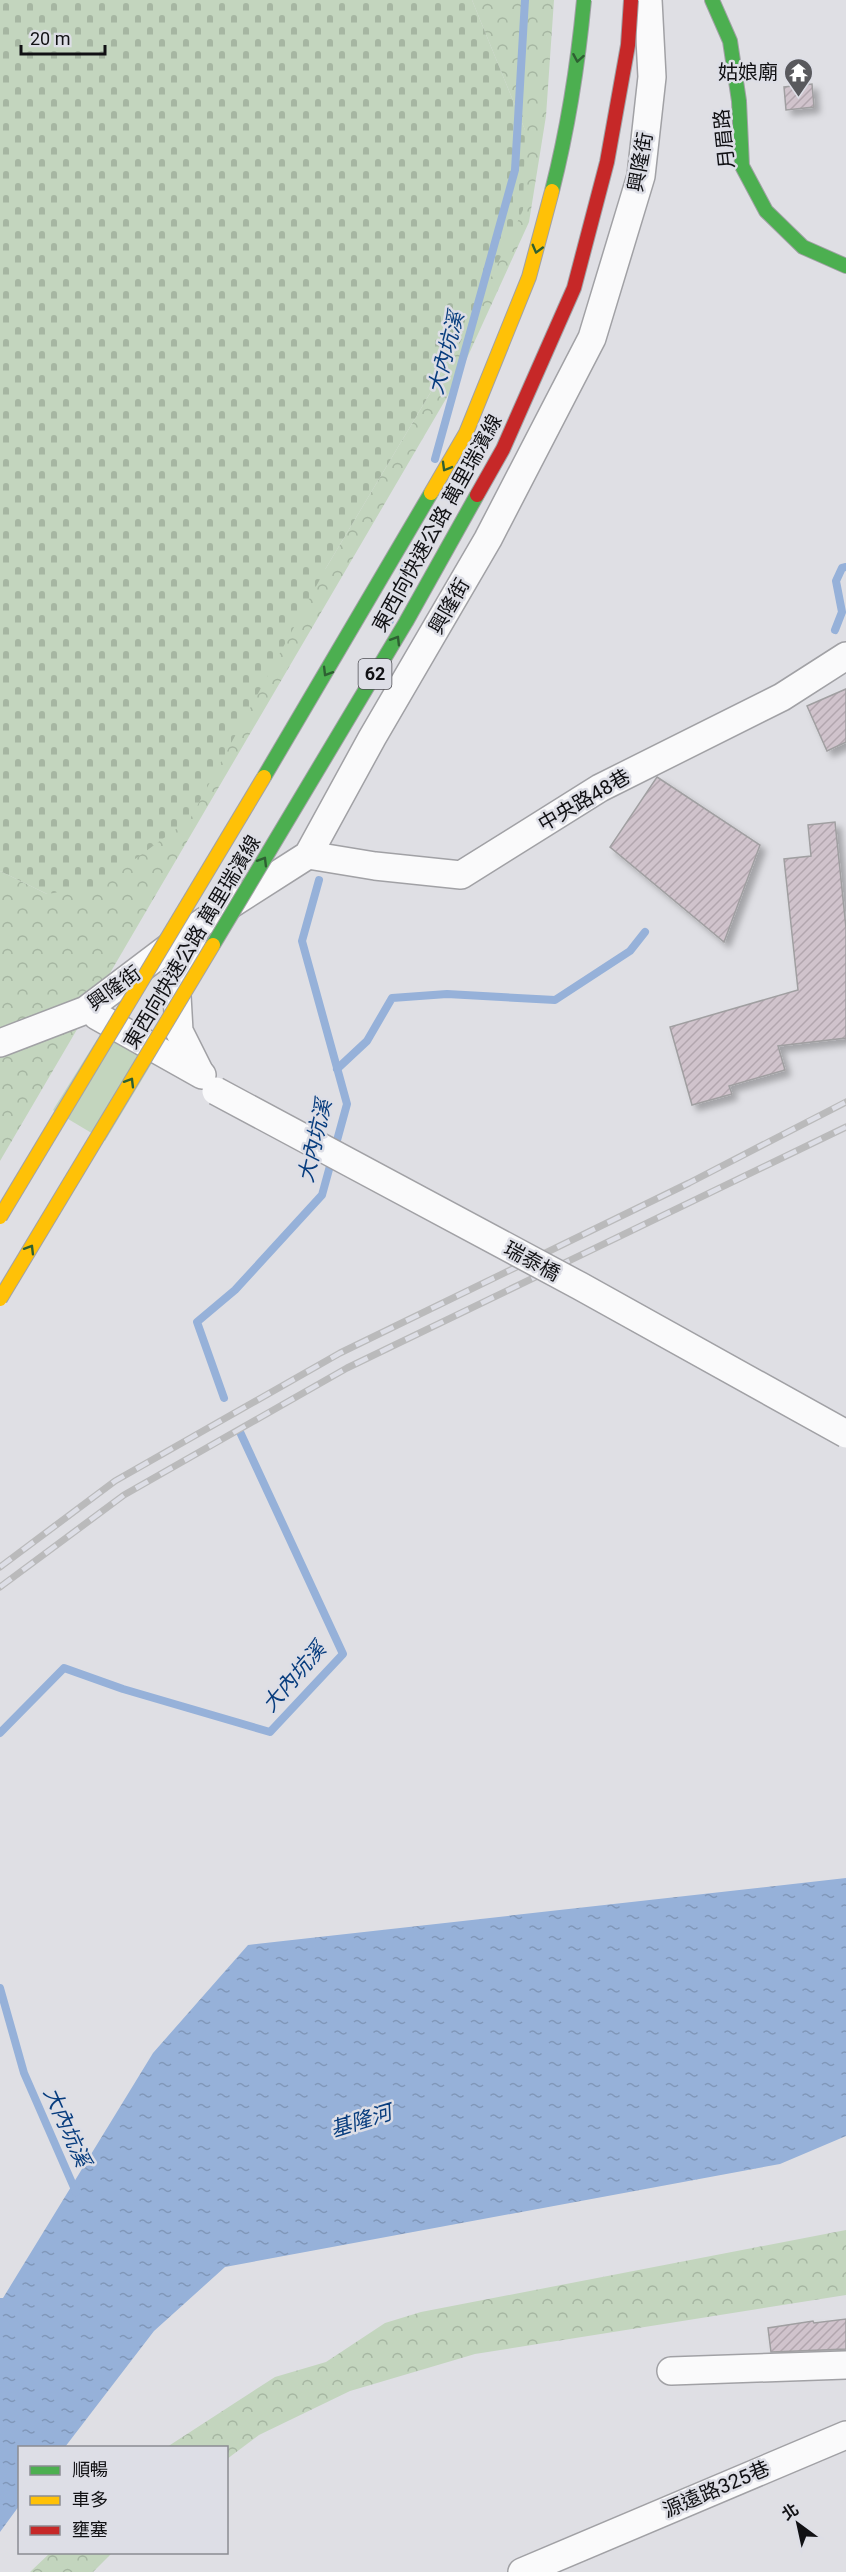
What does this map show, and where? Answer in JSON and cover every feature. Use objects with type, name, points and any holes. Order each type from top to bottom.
[{"type":"main road","name":"東西向快速公路 萬里瑞濱線","points":[[0,1217],[370,601],[466,433],[529,277],[561,156],[580,43],[584,0]]},
{"type":"main road","name":"東西向快速公路 萬里瑞濱線","points":[[0,1299],[406,622],[503,449],[574,288],[607,162],[628,45],[631,0]]},
{"type":"main road","name":"月眉路","points":[[712,0],[730,41],[739,101],[742,166],[766,212],[803,247],[846,266]]},
{"type":"street","name":"興隆街","points":[[0,1043],[86,1010],[197,926],[308,855],[377,728],[488,539],[592,338],[641,176],[652,77],[648,0]]},
{"type":"street","name":"中央路48巷","points":[[308,855],[375,866],[461,875],[600,788],[782,697],[846,656]]},
{"type":"street","points":[[197,926],[176,978],[179,1031],[208,1082]]},
{"type":"street","name":"瑞泰橋","points":[[86,1010],[208,1082],[846,1434]]},
{"type":"street","points":[[671,2371],[846,2365]]},
{"type":"street","name":"源遠路325巷","points":[[522,2572],[846,2434]]},
{"type":"green space","points":[[0,0],[472,0],[525,130],[523,210],[460,343],[326,568],[190,819],[98,886],[47,894],[0,871]]},
{"type":"green space","points":[[472,0],[554,0],[546,116],[529,222],[457,380],[0,1161],[0,871],[47,894],[326,568],[460,343],[525,130]]},
{"type":"green space","points":[[101,1033],[152,1063],[105,1141],[53,1110]]},
{"type":"green space","points":[[846,2230],[846,2295],[475,2354],[350,2391],[259,2435],[228,2458],[228,2446],[169,2446],[275,2377],[326,2362],[385,2323],[421,2312]]},
{"type":"green space","points":[[49,2554],[111,2554],[93,2572],[30,2572]]},
{"type":"water","name":"基隆河","points":[[846,1878],[846,2136],[780,2164],[225,2267],[154,2331],[66,2446],[18,2446],[18,2507],[0,2532],[0,2298],[3,2298],[153,2053],[248,1945]]},
{"type":"building","name":"姑娘廟","points":[[812,84],[814,107],[786,110],[784,87]]},
{"type":"building","points":[[846,689],[846,742],[827,751],[807,706]]},
{"type":"building","points":[[657,777],[760,845],[724,942],[610,847]]},
{"type":"building","points":[[835,822],[846,928],[846,1038],[778,1046],[785,1070],[729,1086],[732,1094],[692,1105],[670,1027],[798,990],[784,859],[811,856],[808,825]]},
{"type":"building","points":[[846,2319],[846,2349],[771,2352],[768,2328]]},
{"type":"waterway","name":"大內坑溪","points":[[435,459],[515,170],[525,0]]},
{"type":"waterway","name":"大內坑溪","points":[[390,621],[405,567]]},
{"type":"waterway","points":[[835,630],[842,612],[836,581],[842,568],[846,567]]},
{"type":"waterway","name":"大內坑溪","points":[[224,1398],[197,1322],[235,1290],[322,1195],[347,1104],[302,941],[319,880]]},
{"type":"waterway","points":[[337,1069],[367,1041],[392,998],[447,994],[555,1000],[630,951],[645,932]]},
{"type":"waterway","name":"大內坑溪","points":[[0,1733],[64,1668],[123,1689],[270,1732],[343,1654],[240,1432]]},
{"type":"waterway","name":"大內坑溪","points":[[0,1988],[24,2073],[76,2192]]},
{"type":"railway","points":[[0,1567],[115,1481],[340,1353],[689,1183],[846,1102]]},
{"type":"railway","points":[[0,1587],[124,1495],[347,1368],[846,1127]]},
{"type":"traffic: fast","points":[[552,191],[572,96],[584,0]]},
{"type":"traffic: fast","points":[[712,0],[730,41],[739,101],[742,166],[766,211],[803,247],[846,266]]},
{"type":"traffic: fast","points":[[264,777],[431,493]]},
{"type":"traffic: fast","points":[[213,945],[406,622],[477,495]]},
{"type":"traffic: slow","points":[[431,493],[466,433],[529,277],[552,191]]},
{"type":"traffic: slow","points":[[0,1217],[264,777]]},
{"type":"traffic: slow","points":[[0,1299],[213,945]]},
{"type":"traffic: jam","points":[[477,495],[503,449],[574,288],[607,162],[628,45],[631,0]]},
{"type":"place","name":"姑娘廟","points":[[799,98]]}]
